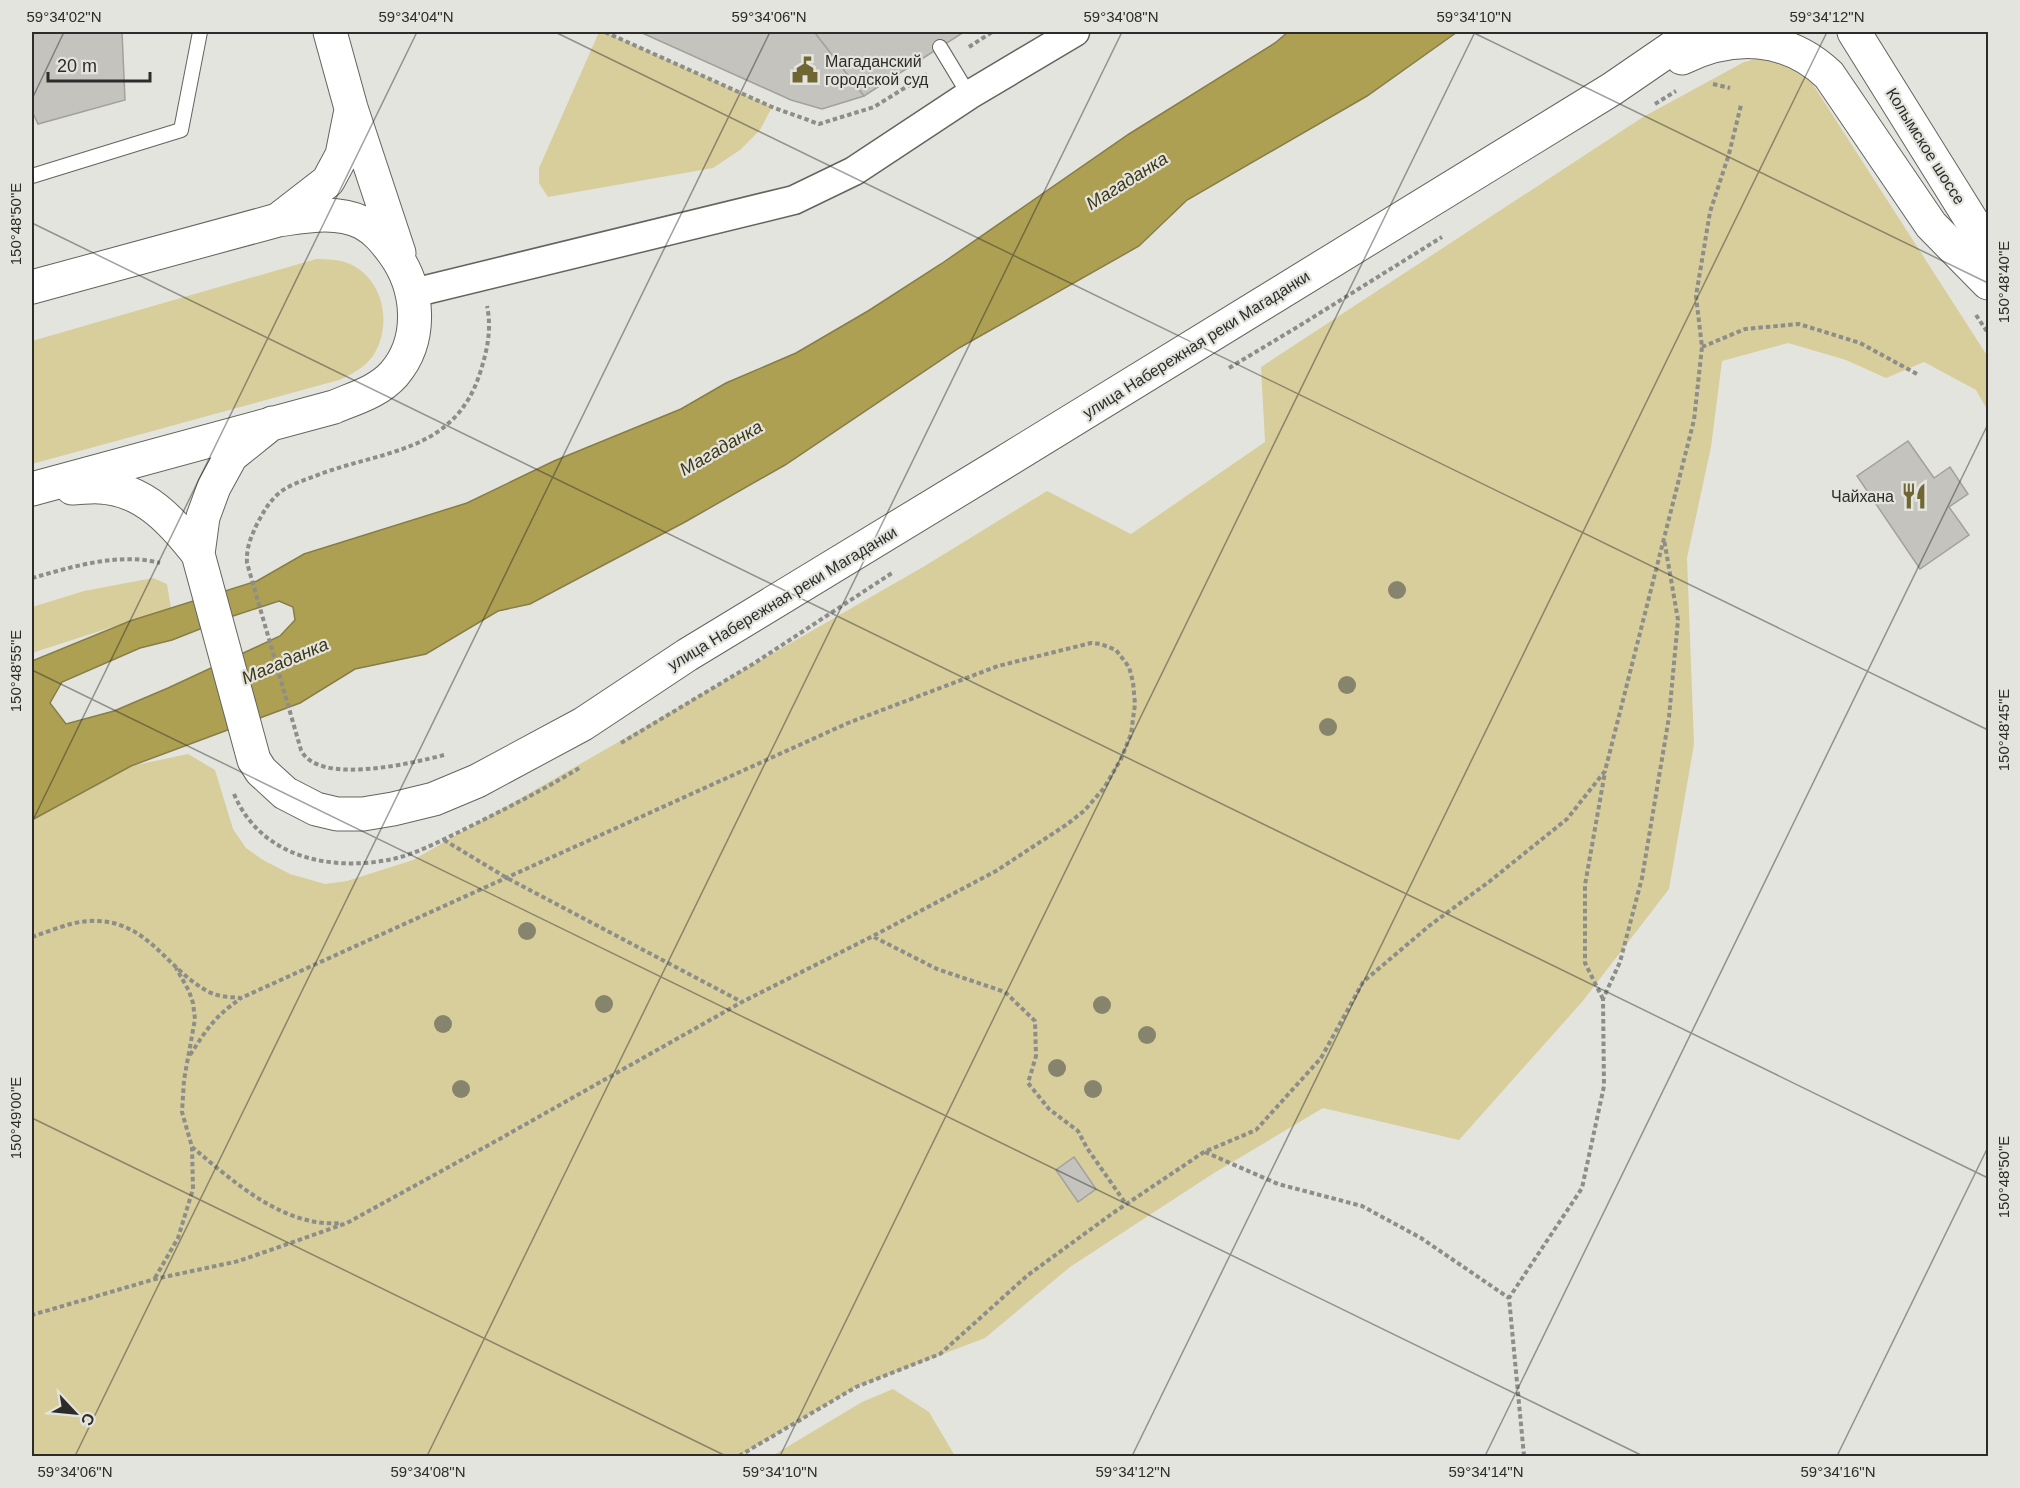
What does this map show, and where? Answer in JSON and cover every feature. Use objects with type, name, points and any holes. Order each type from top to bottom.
[{"type":"street","name":"улица Набережная реки Магаданки","points":[[32,490],[334,407],[377,389],[394,374],[410,347],[416,320],[408,279],[351,108],[330,32]]},
{"type":"street","points":[[32,287],[278,220],[315,214],[342,216],[363,224],[381,236],[408,279],[481,277],[794,200],[854,171],[969,95],[1075,32]]},
{"type":"street","points":[[1612,89],[1662,32]]},
{"type":"street","points":[[1612,89],[1682,41],[1705,32]]},
{"type":"street","name":"Колымское шоссе","points":[[1852,36],[1989,247]]},
{"type":"street","points":[[1612,89],[1722,44],[1766,43],[1804,55],[1829,75],[1931,225],[1989,283]]},
{"type":"street","name":"улица Набережная реки Магаданки","points":[[272,423],[231,456],[203,517],[198,554],[254,760],[261,771],[285,793],[316,809],[337,814],[363,814],[434,799],[477,781],[583,724],[687,655],[1612,89]]},
{"type":"street","points":[[278,220],[328,181],[342,155],[351,108]]},
{"type":"street","points":[[32,490],[101,486],[126,493],[145,501],[165,515],[177,526],[198,554]]},
{"type":"lane","points":[[32,176],[182,130],[200,32]]},
{"type":"lane","points":[[940,47],[969,95]]},
{"type":"path","points":[[605,32],[772,107],[819,124],[874,107],[992,32]]},
{"type":"path","points":[[1604,999],[1585,963],[1585,885],[1605,771],[1694,420],[1702,347],[1696,296],[1710,212],[1729,154],[1741,105]]},
{"type":"path","points":[[297,736],[247,563],[246,553],[252,536],[265,508],[291,486],[330,470],[396,453],[427,438],[454,420],[469,401],[488,350],[490,320],[481,277]]},
{"type":"path","points":[[1702,347],[1745,329],[1799,324],[1860,343],[1917,374]]},
{"type":"path","points":[[1524,1456],[1509,1298],[1582,1188],[1604,1086],[1604,999],[1620,962],[1642,878],[1669,717],[1678,620],[1664,537]]},
{"type":"path","points":[[32,578],[89,563],[123,558],[159,562],[166,567]]},
{"type":"path","points":[[32,1314],[155,1279],[239,1261],[347,1223],[742,1002],[996,871],[1066,825],[1095,800],[1109,779],[1126,749],[1134,721],[1133,682],[1129,667],[1120,653],[1101,644],[1085,643],[987,670],[848,723],[550,856],[507,878],[241,998],[219,1014],[206,1029],[189,1058]]},
{"type":"path","points":[[739,1456],[856,1387],[940,1354],[1028,1275],[1126,1204],[1204,1152],[1256,1130],[1321,1058],[1363,982],[1429,926],[1490,882],[1567,819],[1605,771]]},
{"type":"path","points":[[443,839],[507,878],[742,1002]]},
{"type":"path","points":[[32,937],[88,921],[112,922],[126,926],[147,940],[198,986],[211,994],[241,998]]},
{"type":"path","points":[[873,936],[937,969],[1005,992],[1035,1021],[1036,1056],[1028,1083],[1049,1109],[1078,1131],[1087,1148],[1126,1204]]},
{"type":"path","points":[[155,1279],[178,1238],[190,1201],[194,1177],[192,1147],[182,1112],[184,1080],[195,1019],[189,991],[174,965]]},
{"type":"path","points":[[192,1147],[228,1177],[285,1213],[313,1222],[347,1223]]},
{"type":"path","points":[[1204,1152],[1278,1184],[1362,1206],[1420,1238],[1509,1298]]},
{"type":"shaded area","points":[[599,32],[605,32],[772,107],[760,130],[740,150],[713,168],[548,197],[539,183],[539,168]]},
{"type":"shaded area","points":[[1764,57],[1803,69],[1988,357],[1988,411],[1976,390],[1924,362],[1886,378],[1846,360],[1788,343],[1722,361],[1711,447],[1687,558],[1694,744],[1669,889],[1582,1002],[1459,1140],[1323,1108],[1214,1173],[1070,1267],[985,1338],[856,1387],[739,1456],[32,1456],[32,820],[131,766],[188,754],[215,770],[233,829],[246,848],[290,874],[325,884],[347,881],[413,860],[923,567],[1047,491],[1131,534],[1265,442],[1261,367],[1643,117],[1744,62]]},
{"type":"shaded area","points":[[316,259],[350,264],[363,272],[380,297],[383,327],[380,342],[373,356],[362,367],[339,380],[32,464],[32,341]]},
{"type":"shaded area","points":[[153,578],[167,584],[171,608],[32,653],[32,607],[84,591]]},
{"type":"shaded area","points":[[893,1389],[929,1412],[955,1456],[772,1456],[862,1402]]},
{"type":"water","name":"Магаданка","points":[[1288,32],[1457,32],[1367,96],[1187,200],[1139,246],[959,348],[785,465],[685,522],[530,604],[498,611],[426,654],[355,669],[300,703],[131,766],[32,820],[32,661],[130,621],[257,581],[304,554],[467,503],[554,461],[681,409],[726,383],[796,353],[868,311],[941,264],[1129,134],[1275,43]],"holes":[[[279,601],[293,607],[295,620],[280,636],[114,711],[66,724],[50,703],[62,682],[140,648],[172,640]]]},
{"type":"building","points":[[32,32],[122,32],[125,100],[38,124],[32,111]]},
{"type":"building","points":[[640,32],[812,32],[864,96],[822,109],[791,100]]},
{"type":"building","points":[[964,32],[864,96],[815,33]]},
{"type":"building","points":[[1908,441],[1934,478],[1950,467],[1968,494],[1949,507],[1969,535],[1920,569],[1857,476]]},
{"type":"building","points":[[1074,1157],[1096,1189],[1078,1202],[1056,1170]]},
{"type":"place","name":"Магаданский городской суд","points":[[805,70]]},
{"type":"place","name":"Чайхана","points":[[1914,496]]}]
